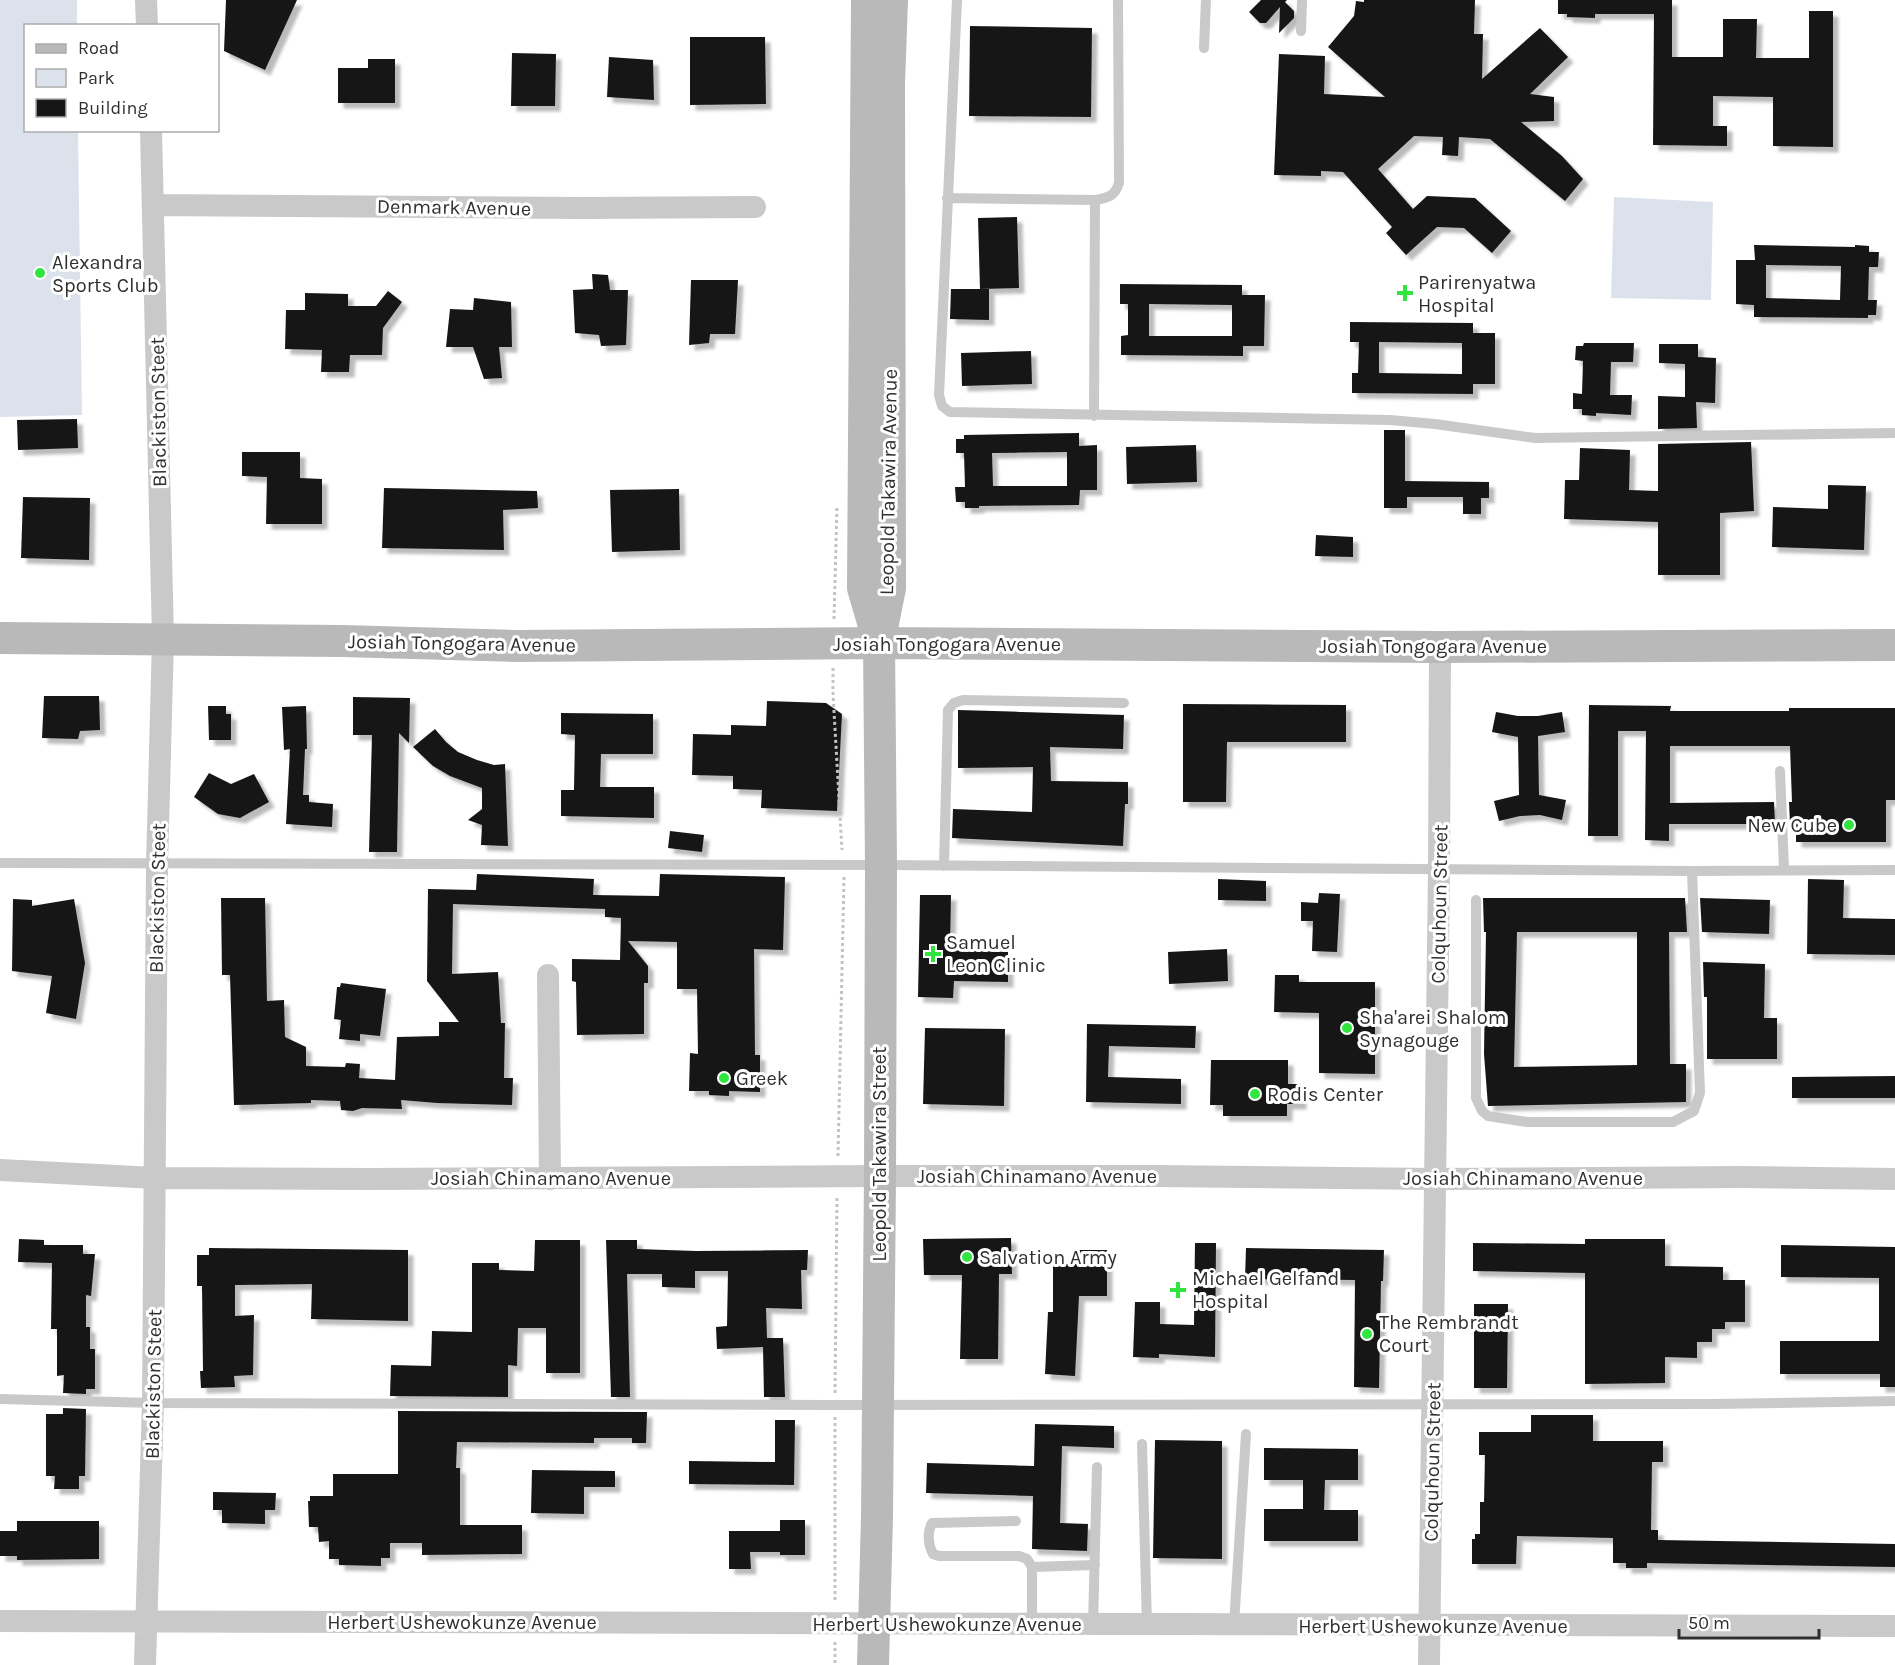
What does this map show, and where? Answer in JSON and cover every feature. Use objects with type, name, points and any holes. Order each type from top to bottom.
[{"type":"main road","name":"Leopold Takawira Avenue","points":[[867,0],[863,588],[879,643]]},
{"type":"main road","name":"Leopold Takawira Avenue","points":[[879,643],[890,588],[889,84],[892,0]]},
{"type":"main road","name":"Josiah Tongogara Avenue","points":[[0,638],[517,646],[834,643],[1440,647],[1895,645]]},
{"type":"main road","name":"Leopold Takawira Street","points":[[873,1665],[877,1517],[880,1176],[879,643]]},
{"type":"street","points":[[146,0],[147,24]]},
{"type":"street","name":"Blackiston Steet","points":[[145,1665],[153,1403],[157,865],[163,639],[151,132]]},
{"type":"street","name":"Denmark Avenue","points":[[154,205],[755,207]]},
{"type":"street","name":"Colquhoun Street","points":[[1429,1665],[1440,647]]},
{"type":"street","points":[[548,975],[550,1179]]},
{"type":"street","name":"Josiah Chinamano Avenue","points":[[0,1170],[155,1178],[1155,1176],[1436,1179],[1742,1177],[1895,1179]]},
{"type":"street","name":"Herbert Ushewokunze Avenue","points":[[0,1621],[1895,1626]]},
{"type":"lane","points":[[957,0],[939,395],[942,406],[950,412],[1390,420],[1535,438],[1895,433]]},
{"type":"lane","points":[[947,198],[1095,200],[1110,197],[1117,191],[1119,183],[1118,0]]},
{"type":"lane","points":[[1204,48],[1206,0]]},
{"type":"lane","points":[[1301,31],[1302,0]]},
{"type":"lane","points":[[1094,416],[1095,200]]},
{"type":"lane","points":[[944,866],[948,710],[954,703],[963,700],[1124,703]]},
{"type":"lane","points":[[1780,771],[1784,869]]},
{"type":"lane","points":[[0,863],[1895,870]]},
{"type":"lane","points":[[1476,900],[1476,1098],[1482,1111],[1488,1116],[1527,1122],[1673,1122],[1694,1111],[1700,1093],[1692,871]]},
{"type":"lane","points":[[0,1399],[153,1403],[835,1405],[1713,1404],[1895,1401]]},
{"type":"lane","points":[[1234,1625],[1246,1434]]},
{"type":"lane","points":[[1142,1444],[1147,1625]]},
{"type":"lane","points":[[1094,1624],[1097,1467]]},
{"type":"lane","points":[[1016,1521],[932,1523],[929,1528],[929,1547],[933,1554],[939,1556],[1019,1556],[1027,1560],[1032,1567],[1032,1624]]},
{"type":"lane","points":[[1032,1567],[1095,1565]]},
{"type":"path","points":[[835,1665],[835,1405],[844,903],[833,694],[837,501]]},
{"type":"green space","name":"Alexandra Sports Club","points":[[0,0],[77,0],[77,24],[24,24],[24,132],[78,132],[82,415],[0,417]]},
{"type":"green space","points":[[1614,197],[1713,202],[1711,300],[1611,298]]},
{"type":"building","points":[[226,0],[297,0],[265,70],[224,51]]},
{"type":"building","points":[[1261,0],[1287,0],[1285,2],[1294,11],[1294,18],[1279,33],[1280,7],[1266,23],[1260,23],[1249,12]]},
{"type":"building","points":[[1364,0],[1475,0],[1474,34],[1483,34],[1482,79],[1540,28],[1568,57],[1530,94],[1554,97],[1554,121],[1521,122],[1562,156],[1583,179],[1565,201],[1490,139],[1459,137],[1458,156],[1442,155],[1443,137],[1414,136],[1378,169],[1413,209],[1427,196],[1475,198],[1511,231],[1492,253],[1464,228],[1437,227],[1406,255],[1386,233],[1392,227],[1343,172],[1321,171],[1321,176],[1274,175],[1279,54],[1325,56],[1324,94],[1385,97],[1328,47],[1354,16],[1356,1],[1364,2]]},
{"type":"building","points":[[1558,0],[1672,0],[1672,57],[1723,57],[1723,19],[1757,19],[1756,58],[1809,58],[1809,11],[1833,11],[1833,147],[1773,146],[1773,97],[1713,96],[1713,126],[1727,126],[1727,146],[1653,145],[1654,14],[1595,14],[1595,18],[1567,17],[1567,14],[1558,14]]},
{"type":"building","points":[[970,26],[1092,28],[1091,117],[969,116]]},
{"type":"building","points":[[690,37],[765,37],[766,104],[690,105]]},
{"type":"building","points":[[512,53],[556,54],[555,106],[511,106]]},
{"type":"building","points":[[609,57],[653,60],[654,100],[607,97]]},
{"type":"building","points":[[368,59],[395,59],[395,103],[338,103],[338,68],[368,68]]},
{"type":"building","points":[[1017,217],[1019,288],[980,289],[978,218]]},
{"type":"building","points":[[1754,245],[1869,246],[1869,252],[1879,252],[1878,267],[1869,267],[1868,300],[1877,300],[1876,315],[1868,315],[1868,318],[1754,317],[1754,305],[1736,304],[1736,260],[1755,260]],"holes":[[[1766,265],[1841,266],[1840,300],[1766,298]]]},
{"type":"building","points":[[592,274],[608,275],[610,290],[628,290],[626,345],[601,346],[599,335],[575,333],[573,290],[593,289]]},
{"type":"building","points":[[691,280],[738,280],[735,334],[710,334],[709,343],[689,345]]},
{"type":"building","points":[[1120,284],[1242,285],[1242,295],[1265,295],[1264,346],[1243,346],[1243,356],[1121,355],[1121,336],[1128,335],[1128,304],[1120,304]],"holes":[[[1149,304],[1232,305],[1232,336],[1149,336]]]},
{"type":"building","points":[[951,289],[989,289],[989,320],[950,319]]},
{"type":"building","points":[[388,291],[402,302],[383,328],[382,355],[350,355],[349,372],[321,372],[322,350],[285,349],[286,310],[305,310],[305,293],[348,294],[348,306],[376,306]]},
{"type":"building","points":[[474,298],[511,302],[512,347],[499,347],[502,378],[484,379],[473,347],[446,347],[450,309],[473,310]]},
{"type":"building","points":[[1350,322],[1473,323],[1473,333],[1495,333],[1495,384],[1473,384],[1473,394],[1352,393],[1352,373],[1358,373],[1359,342],[1350,342]],"holes":[[[1379,342],[1462,343],[1462,374],[1379,373]]]},
{"type":"building","points":[[1584,343],[1634,343],[1633,362],[1611,362],[1610,395],[1632,395],[1631,415],[1596,413],[1596,416],[1582,415],[1582,409],[1573,409],[1573,393],[1582,394],[1583,361],[1575,360],[1576,346],[1583,346]]},
{"type":"building","points":[[1659,344],[1698,344],[1698,357],[1716,358],[1715,403],[1696,402],[1697,428],[1658,429],[1658,396],[1685,397],[1685,364],[1659,363]]},
{"type":"building","points":[[1031,351],[1032,384],[962,386],[961,353]]},
{"type":"building","points":[[77,419],[78,448],[18,450],[17,420]]},
{"type":"building","points":[[1384,430],[1405,430],[1405,481],[1489,482],[1489,498],[1481,498],[1481,514],[1463,514],[1463,497],[1407,497],[1407,508],[1384,508]]},
{"type":"building","points":[[1079,433],[1079,446],[1097,445],[1097,490],[1080,490],[1079,505],[965,508],[965,502],[956,502],[955,487],[965,487],[964,453],[956,453],[956,439],[964,439],[964,435]],"holes":[[[1067,452],[1067,486],[993,486],[992,453]]]},
{"type":"building","points":[[1751,442],[1754,511],[1720,513],[1720,575],[1658,575],[1658,522],[1564,519],[1565,480],[1579,480],[1580,448],[1630,450],[1629,490],[1658,491],[1658,444]]},
{"type":"building","points":[[1196,445],[1197,482],[1127,484],[1126,447]]},
{"type":"building","points":[[242,452],[300,452],[300,478],[322,479],[322,524],[266,524],[267,477],[242,476]]},
{"type":"building","points":[[1828,485],[1866,486],[1864,550],[1772,547],[1773,507],[1828,509]]},
{"type":"building","points":[[384,488],[537,491],[538,508],[503,510],[504,550],[382,548]]},
{"type":"building","points":[[679,489],[680,550],[612,552],[610,490]]},
{"type":"building","points":[[23,497],[90,498],[89,560],[21,558]]},
{"type":"building","points":[[1316,535],[1353,537],[1353,557],[1315,556]]},
{"type":"building","points":[[44,696],[99,696],[100,730],[80,731],[78,739],[42,738]]},
{"type":"building","points":[[353,697],[410,698],[409,743],[399,733],[397,852],[369,852],[372,735],[353,735]]},
{"type":"building","points":[[767,701],[826,703],[842,714],[837,811],[761,808],[762,790],[733,789],[733,776],[692,775],[693,734],[731,735],[731,725],[766,726]]},
{"type":"building","points":[[1183,704],[1346,705],[1346,742],[1227,742],[1226,802],[1183,802]]},
{"type":"building","points":[[1589,705],[1671,706],[1670,711],[1895,708],[1895,800],[1886,800],[1886,842],[1796,842],[1796,824],[1790,824],[1789,802],[1792,802],[1790,746],[1670,746],[1670,803],[1774,802],[1775,824],[1669,824],[1669,841],[1645,840],[1646,731],[1618,731],[1618,836],[1588,836]]},
{"type":"building","points":[[208,706],[226,706],[226,714],[231,714],[231,740],[209,740]]},
{"type":"building","points":[[306,706],[307,749],[305,749],[303,795],[309,795],[309,802],[333,804],[332,827],[286,824],[290,749],[284,750],[282,707]]},
{"type":"building","points":[[958,710],[1124,715],[1123,749],[1050,747],[1051,781],[1128,782],[1123,846],[952,838],[953,809],[1032,812],[1033,767],[958,768]]},
{"type":"building","points":[[1496,712],[1518,716],[1538,716],[1562,712],[1565,732],[1538,736],[1539,795],[1566,800],[1562,820],[1540,815],[1520,816],[1499,821],[1494,801],[1519,795],[1518,737],[1492,732]]},
{"type":"building","points":[[561,713],[653,714],[653,754],[601,754],[600,787],[654,787],[654,818],[561,816],[561,790],[574,790],[575,735],[561,734]]},
{"type":"building","points":[[435,729],[458,752],[494,765],[505,764],[508,846],[481,845],[482,825],[468,820],[482,809],[482,788],[450,776],[433,766],[413,747]]},
{"type":"building","points":[[209,773],[231,784],[254,774],[269,802],[240,818],[218,814],[194,797]]},
{"type":"building","points":[[670,831],[704,835],[702,852],[668,848]]},
{"type":"building","points":[[477,874],[594,879],[593,895],[659,896],[660,874],[785,877],[783,950],[754,949],[755,1055],[760,1055],[760,1092],[729,1091],[729,1096],[709,1095],[709,1091],[689,1091],[690,1053],[698,1054],[697,989],[677,989],[677,942],[628,941],[648,966],[648,983],[644,983],[644,1034],[577,1035],[576,982],[572,981],[572,959],[620,960],[621,918],[605,917],[605,909],[453,904],[452,974],[498,972],[501,1023],[505,1023],[504,1078],[513,1078],[512,1105],[401,1100],[402,1109],[362,1108],[353,1111],[341,1110],[340,1101],[311,1100],[311,1103],[234,1105],[230,975],[222,975],[221,898],[265,898],[267,1001],[284,1000],[285,1037],[306,1047],[306,1066],[345,1067],[346,1063],[360,1064],[359,1078],[395,1080],[397,1037],[439,1036],[439,1022],[459,1022],[427,981],[428,889],[476,890]]},
{"type":"building","points":[[1218,879],[1266,881],[1266,901],[1218,900]]},
{"type":"building","points":[[1808,879],[1844,880],[1843,918],[1895,919],[1895,955],[1807,954]]},
{"type":"building","points":[[1319,893],[1340,894],[1337,952],[1312,951],[1313,921],[1301,921],[1301,902],[1318,903]]},
{"type":"building","points":[[920,895],[951,895],[950,950],[1008,952],[1008,982],[954,981],[953,998],[918,997]]},
{"type":"building","points":[[1483,898],[1685,898],[1687,932],[1669,932],[1670,1064],[1686,1064],[1686,1102],[1488,1106],[1484,1054],[1486,932],[1484,932]],"holes":[[[1517,932],[1637,932],[1637,1065],[1514,1067]]]},
{"type":"building","points":[[1700,898],[1770,900],[1769,934],[1702,932]]},
{"type":"building","points":[[13,899],[32,900],[32,906],[74,899],[85,963],[76,1019],[46,1013],[52,976],[12,971]]},
{"type":"building","points":[[1227,949],[1228,981],[1169,984],[1168,952]]},
{"type":"building","points":[[1703,962],[1765,964],[1764,1018],[1777,1018],[1777,1059],[1707,1059],[1707,997],[1704,997]]},
{"type":"building","name":"Sha'arei Shalom Synagouge","points":[[1275,975],[1299,975],[1299,982],[1375,982],[1375,1074],[1319,1073],[1319,1013],[1274,1012]]},
{"type":"building","points":[[341,983],[386,989],[380,1036],[360,1034],[360,1041],[339,1039],[341,1020],[334,1019],[337,987],[340,987]]},
{"type":"building","points":[[1087,1024],[1196,1026],[1195,1048],[1109,1046],[1108,1077],[1181,1079],[1181,1104],[1086,1102]]},
{"type":"building","points":[[925,1028],[1005,1029],[1004,1106],[923,1104]]},
{"type":"building","name":"Rodis Center","points":[[1211,1060],[1288,1060],[1288,1084],[1301,1084],[1301,1104],[1287,1104],[1287,1116],[1223,1116],[1223,1105],[1210,1105]]},
{"type":"building","points":[[1895,1076],[1895,1098],[1792,1098],[1792,1077]]},
{"type":"building","points":[[1011,1238],[1012,1274],[999,1274],[998,1359],[960,1359],[962,1275],[924,1275],[923,1239]]},
{"type":"building","points":[[19,1239],[44,1240],[44,1245],[83,1245],[83,1254],[95,1254],[91,1296],[86,1295],[86,1327],[90,1327],[90,1349],[95,1349],[95,1389],[86,1389],[86,1394],[63,1393],[64,1375],[57,1376],[57,1329],[51,1329],[52,1263],[18,1262]]},
{"type":"building","points":[[1585,1239],[1665,1239],[1665,1266],[1723,1267],[1723,1280],[1745,1280],[1745,1322],[1725,1322],[1725,1329],[1712,1329],[1712,1342],[1697,1342],[1697,1358],[1665,1357],[1665,1383],[1585,1384],[1585,1273],[1473,1271],[1473,1243],[1585,1244]]},
{"type":"building","points":[[535,1240],[580,1240],[580,1373],[546,1373],[546,1328],[518,1328],[517,1366],[508,1365],[508,1397],[390,1396],[391,1365],[431,1366],[432,1331],[472,1332],[472,1263],[499,1263],[499,1270],[534,1271]]},
{"type":"building","points":[[606,1240],[637,1240],[637,1249],[808,1250],[807,1270],[801,1270],[802,1309],[766,1308],[767,1338],[783,1338],[785,1397],[764,1397],[763,1347],[717,1349],[716,1327],[727,1326],[728,1271],[695,1271],[695,1288],[662,1287],[662,1274],[627,1274],[630,1397],[611,1397]]},
{"type":"building","points":[[1195,1243],[1216,1243],[1215,1357],[1159,1354],[1159,1358],[1133,1357],[1135,1302],[1160,1302],[1160,1324],[1194,1325]]},
{"type":"building","points":[[1781,1245],[1895,1247],[1895,1387],[1880,1387],[1880,1374],[1780,1374],[1780,1341],[1879,1341],[1879,1278],[1781,1277]]},
{"type":"building","points":[[209,1248],[408,1250],[408,1321],[311,1319],[312,1284],[235,1285],[235,1316],[254,1315],[253,1375],[234,1376],[235,1387],[201,1388],[200,1371],[203,1371],[202,1286],[197,1286],[197,1255],[209,1255]]},
{"type":"building","name":"The Rembrandt Court","points":[[1246,1248],[1384,1250],[1383,1281],[1381,1281],[1379,1388],[1354,1387],[1355,1280],[1245,1279]]},
{"type":"building","points":[[1077,1250],[1107,1250],[1107,1296],[1079,1296],[1075,1376],[1045,1374],[1048,1312],[1053,1312],[1053,1264],[1077,1264]]},
{"type":"building","points":[[1474,1304],[1508,1304],[1507,1388],[1474,1388]]},
{"type":"building","points":[[63,1408],[86,1409],[85,1476],[79,1476],[79,1489],[54,1489],[55,1476],[46,1476],[46,1414],[63,1414]]},
{"type":"building","points":[[398,1411],[647,1412],[646,1443],[632,1443],[632,1438],[594,1438],[594,1443],[457,1442],[456,1468],[460,1468],[460,1525],[522,1525],[522,1554],[422,1555],[422,1543],[390,1543],[390,1558],[381,1558],[381,1566],[339,1565],[339,1559],[329,1559],[329,1541],[319,1542],[318,1527],[309,1527],[308,1501],[310,1501],[310,1496],[333,1496],[333,1474],[398,1474]]},
{"type":"building","points":[[1531,1415],[1593,1415],[1593,1441],[1663,1441],[1663,1462],[1652,1462],[1651,1530],[1658,1530],[1658,1540],[1895,1544],[1895,1567],[1647,1563],[1647,1568],[1626,1568],[1626,1563],[1613,1563],[1613,1538],[1517,1536],[1516,1564],[1472,1564],[1472,1539],[1475,1539],[1475,1534],[1480,1534],[1480,1502],[1484,1502],[1485,1455],[1479,1455],[1479,1432],[1531,1432]]},
{"type":"building","points":[[775,1420],[795,1420],[794,1485],[689,1484],[689,1461],[775,1462]]},
{"type":"building","points":[[1035,1424],[1114,1426],[1114,1448],[1062,1446],[1060,1523],[1088,1524],[1087,1551],[1032,1549],[1033,1496],[926,1493],[927,1463],[1034,1466]]},
{"type":"building","points":[[1155,1440],[1222,1441],[1222,1559],[1153,1558]]},
{"type":"building","points":[[1264,1448],[1358,1449],[1358,1480],[1325,1480],[1324,1510],[1358,1510],[1358,1541],[1264,1541],[1264,1509],[1303,1509],[1303,1480],[1264,1480]]},
{"type":"building","points":[[532,1470],[615,1471],[615,1487],[584,1487],[584,1514],[531,1513]]},
{"type":"building","points":[[213,1492],[276,1493],[275,1510],[265,1510],[265,1524],[222,1523],[222,1510],[213,1510]]},
{"type":"building","points":[[780,1520],[805,1520],[805,1555],[750,1552],[751,1569],[729,1569],[729,1531],[780,1531]]},
{"type":"building","points":[[17,1521],[99,1521],[99,1559],[17,1560],[17,1556],[0,1556],[0,1531],[17,1531]]},
{"type":"place","name":"Alexandra Sports Club","points":[[40,273]]},
{"type":"place","name":"Parirenyatwa Hospital","points":[[1405,293]]},
{"type":"place","name":"New Cube","points":[[1849,825]]},
{"type":"place","name":"Samuel Leon Clinic","points":[[933,954]]},
{"type":"place","name":"Sha'arei Shalom Synagouge","points":[[1347,1028]]},
{"type":"place","name":"Greek","points":[[724,1078]]},
{"type":"place","name":"Rodis Center","points":[[1255,1094]]},
{"type":"place","name":"Salvation Army","points":[[967,1257]]},
{"type":"place","name":"Michael Gelfand Hospital","points":[[1178,1290]]},
{"type":"place","name":"The Rembrandt Court","points":[[1367,1334]]}]
